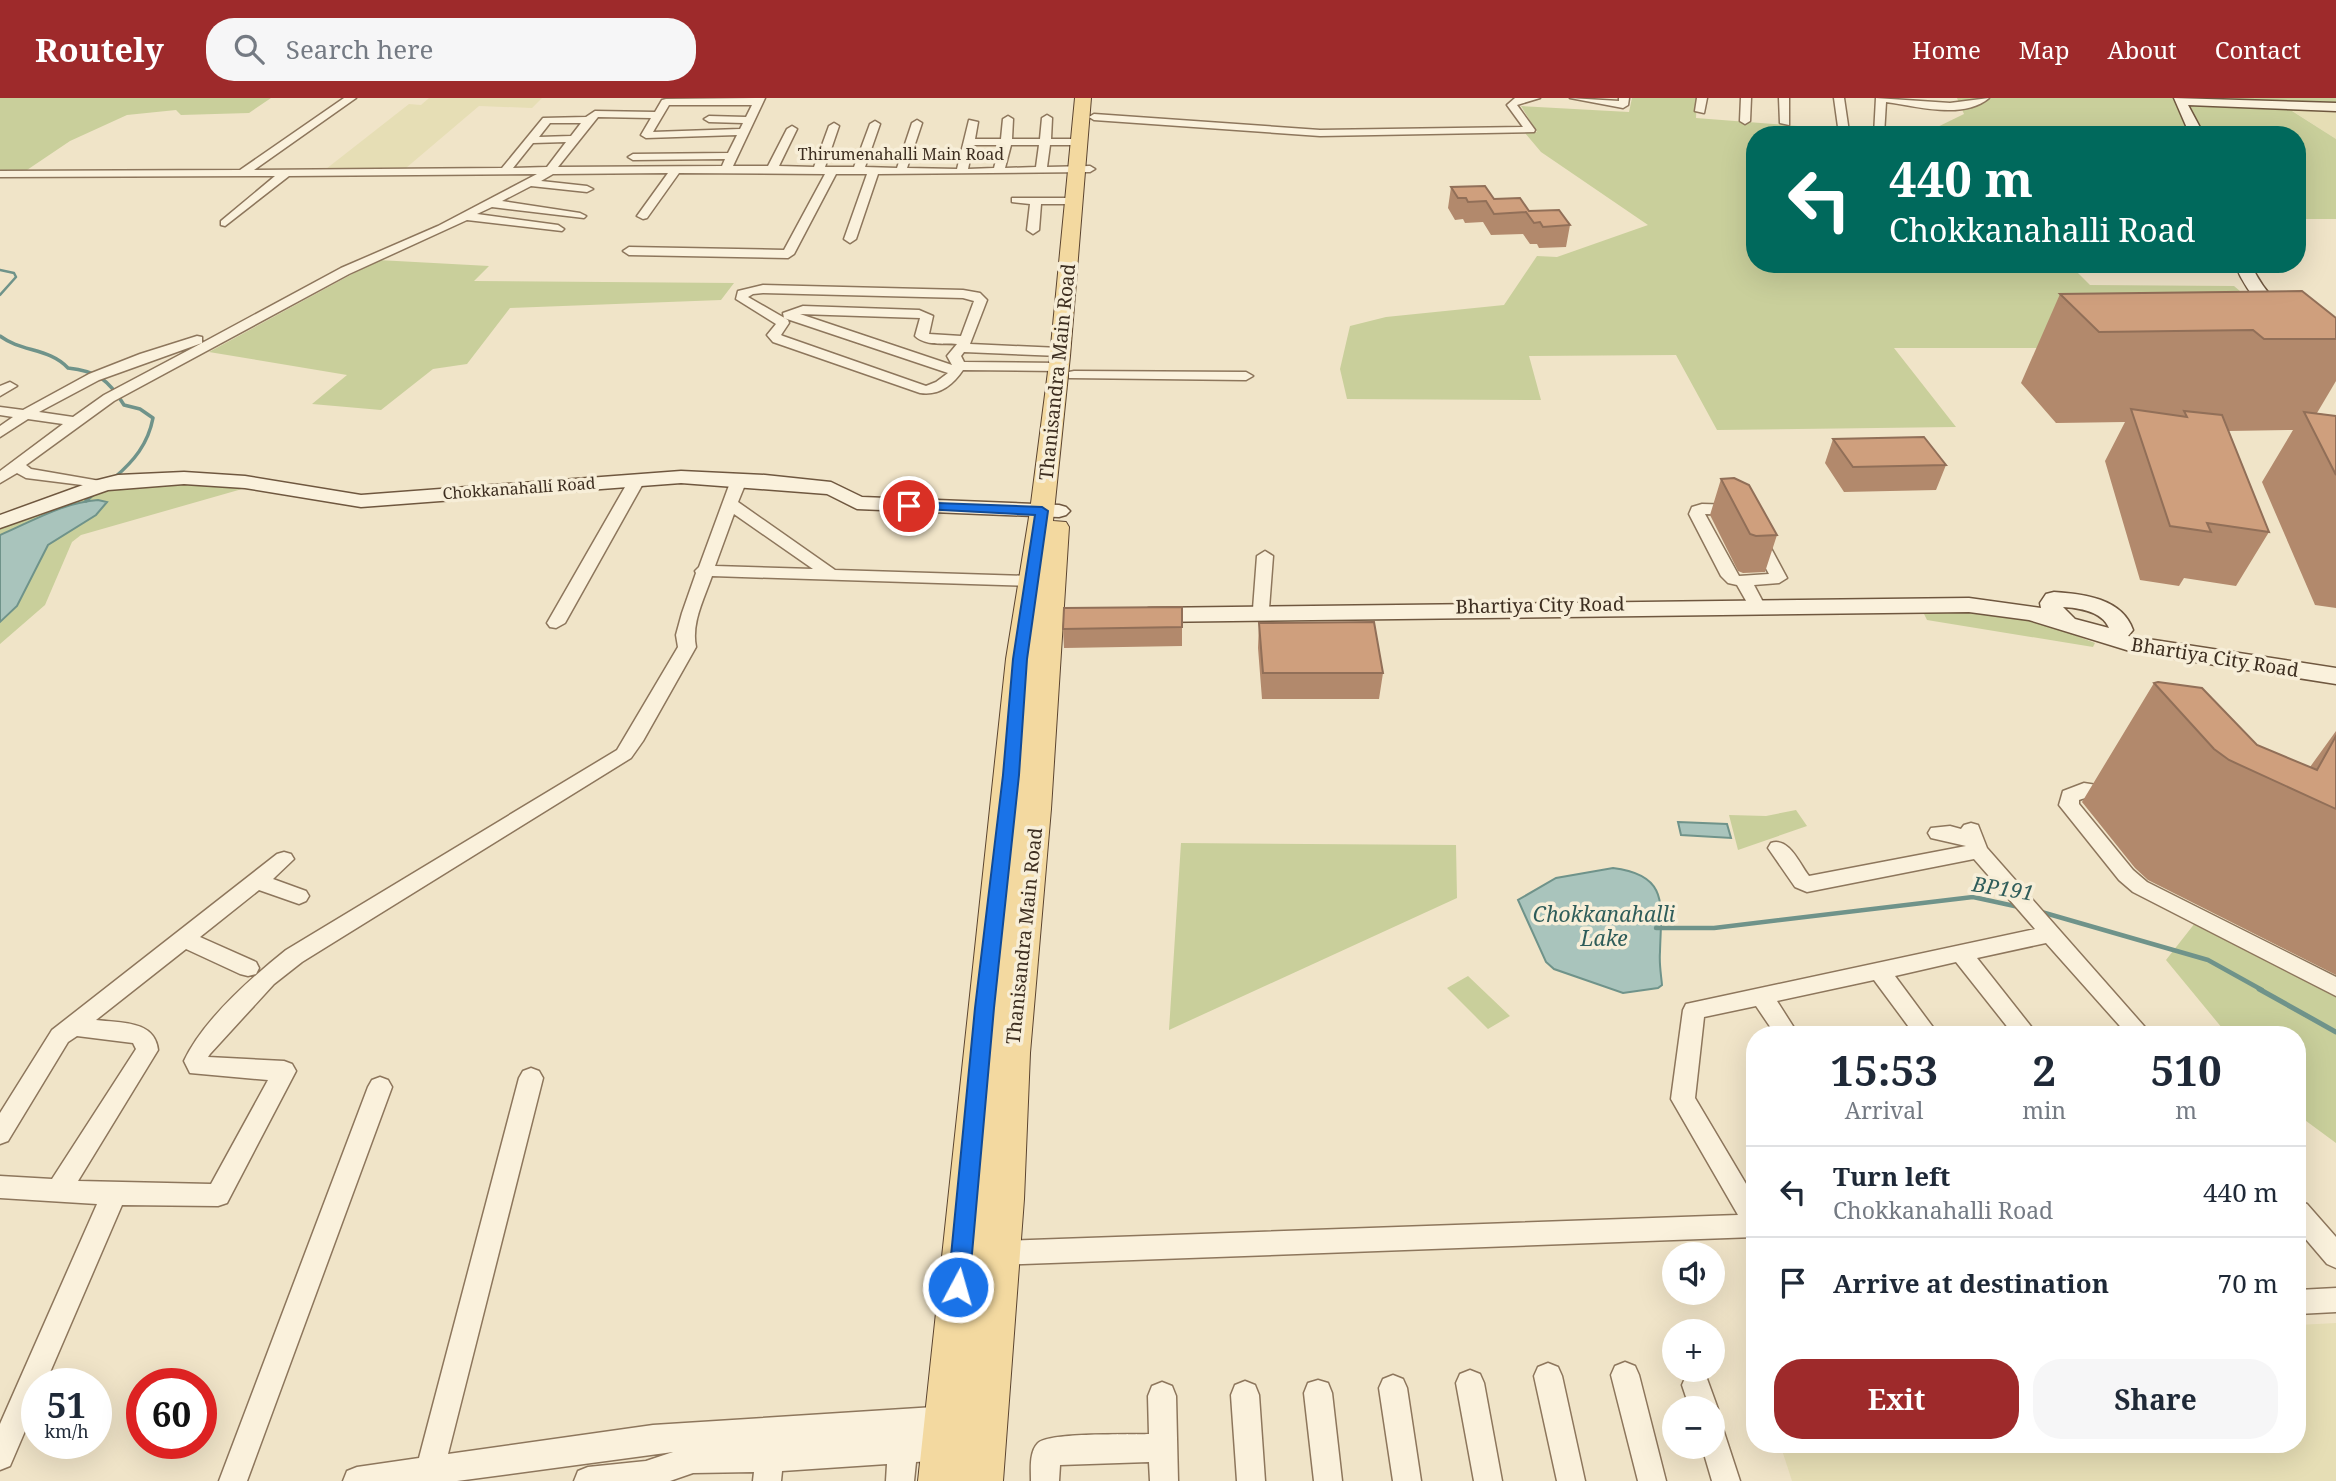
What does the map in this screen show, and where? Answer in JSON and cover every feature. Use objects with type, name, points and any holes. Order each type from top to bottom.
[{"type":"main road","name":"Thanisandra Main Road","points":[[1064,365],[1073,201],[1086,132]]},
{"type":"main road","name":"Thanisandra Main Road","points":[[981,1481],[1005,1199],[1012,1053],[1036,809],[1051,511],[1086,132]]},
{"type":"main road","name":"Thanisandra Main Road","points":[[940,1481],[1047,608]]},
{"type":"street","points":[[244,172],[351,98]]},
{"type":"street","points":[[968,142],[1045,142],[1086,132],[1530,130],[1512,105],[1535,98]]},
{"type":"street","points":[[1575,98],[1623,105],[1624,98]]},
{"type":"street","points":[[1700,111],[1702,98]]},
{"type":"street","points":[[1745,121],[1746,98]]},
{"type":"street","points":[[1784,98],[1785,123]]},
{"type":"street","points":[[1839,98],[1843,126]]},
{"type":"street","points":[[1879,126],[1881,98],[1954,106],[1977,103],[1984,98]]},
{"type":"street","points":[[624,172],[666,102],[759,100],[726,169]]},
{"type":"street","points":[[2192,126],[2179,100],[2336,107]]},
{"type":"street","points":[[694,156],[717,102]]},
{"type":"street","points":[[0,478],[117,393],[345,271],[466,216],[549,172],[596,114],[659,114]]},
{"type":"street","points":[[1041,170],[1047,118]]},
{"type":"street","points":[[709,119],[750,120]]},
{"type":"street","points":[[999,171],[1008,119]]},
{"type":"street","points":[[503,173],[547,120],[589,120]]},
{"type":"street","points":[[962,172],[973,121]]},
{"type":"street","points":[[901,171],[917,122]]},
{"type":"street","points":[[858,171],[875,124]]},
{"type":"street","points":[[818,170],[834,126]]},
{"type":"street","points":[[772,170],[792,129]]},
{"type":"street","points":[[646,135],[744,132]]},
{"type":"street","name":"Thirumenahalli Main Road","points":[[0,174],[503,173],[726,169],[962,172],[1041,170],[1086,132]]},
{"type":"street","points":[[530,139],[575,139]]},
{"type":"street","points":[[633,157],[732,156]]},
{"type":"street","points":[[642,216],[675,170]]},
{"type":"street","points":[[629,251],[788,254],[832,170]]},
{"type":"street","points":[[850,239],[874,171]]},
{"type":"street","points":[[225,223],[286,173]]},
{"type":"street","points":[[529,183],[587,189]]},
{"type":"street","points":[[1016,201],[1073,201]]},
{"type":"street","points":[[1032,230],[1036,201]]},
{"type":"street","points":[[492,203],[580,216]]},
{"type":"street","points":[[466,216],[558,229]]},
{"type":"street","points":[[2247,273],[2252,286],[2267,302],[2336,360]]},
{"type":"street","points":[[763,289],[976,296],[981,300],[963,344],[954,356],[957,369],[953,378],[939,388],[925,390],[778,339],[774,335],[783,323],[742,299],[742,293],[763,289]]},
{"type":"street","points":[[1064,365],[925,338],[922,336],[927,316],[919,314],[803,310],[789,313],[957,369],[1064,365],[1247,376]]},
{"type":"street","points":[[0,433],[25,414],[72,387],[187,343],[240,327]]},
{"type":"street","points":[[0,411],[76,422]]},
{"type":"street","points":[[17,465],[26,473],[109,483]]},
{"type":"street","name":"Chokkanahalli Road","points":[[0,522],[109,483],[184,478],[245,482],[361,501],[681,477],[831,488],[857,503],[1051,511]]},
{"type":"street","points":[[556,623],[636,480]]},
{"type":"street","points":[[0,1187],[114,1194],[218,1195],[284,1071],[198,1066],[195,1062],[201,1048],[266,978],[294,956],[624,754],[687,647],[686,626],[703,571],[732,505],[739,480]]},
{"type":"street","points":[[732,505],[832,576]]},
{"type":"street","points":[[1730,508],[1740,511],[1746,517],[1779,578],[1743,581],[1729,576],[1697,510],[1730,508]]},
{"type":"street","points":[[1261,609],[1265,555]]},
{"type":"street","points":[[703,571],[832,576],[1047,608]]},
{"type":"street","points":[[1743,581],[1755,601]]},
{"type":"street","points":[[2053,599],[2053,610],[2066,624]]},
{"type":"street","name":"Bhartiya City Road","points":[[1492,609],[1755,601],[2053,599],[2086,603],[2173,642],[2336,667]]},
{"type":"street","name":"Bhartiya City Road","points":[[1333,610],[1261,609],[1126,613],[1969,605],[2032,613],[2133,645],[2336,676]]},
{"type":"street","name":"Bhartiya City Road","points":[[2094,634],[2109,636],[2119,633],[2122,626],[2117,619]]},
{"type":"street","points":[[2133,797],[2084,790],[2073,793],[2068,800],[2069,805],[2118,865],[2140,887],[2336,987]]},
{"type":"street","points":[[1938,833],[1950,833],[1974,841],[2029,909],[2133,1026]]},
{"type":"street","points":[[1778,848],[1802,882],[1813,884],[1974,841]]},
{"type":"street","points":[[0,1133],[60,1036],[284,859]]},
{"type":"street","points":[[257,881],[299,896]]},
{"type":"street","points":[[1746,1208],[1683,1099],[1694,1010],[2051,934]]},
{"type":"street","points":[[185,939],[248,968]]},
{"type":"street","points":[[1961,953],[2020,1026]]},
{"type":"street","points":[[1879,971],[1921,1026]]},
{"type":"street","points":[[1761,996],[1782,1026]]},
{"type":"street","points":[[59,1191],[147,1051],[146,1041],[139,1035],[73,1026]]},
{"type":"street","points":[[430,1470],[531,1078]]},
{"type":"street","points":[[233,1481],[380,1087]]},
{"type":"street","points":[[0,1456],[114,1194]]},
{"type":"street","points":[[2306,1221],[2336,1256]]},
{"type":"street","points":[[999,1253],[1746,1224]]},
{"type":"street","points":[[2306,1302],[2336,1300]]},
{"type":"street","points":[[1625,1375],[1652,1481]]},
{"type":"street","points":[[1548,1376],[1571,1481]]},
{"type":"street","points":[[1470,1383],[1488,1481]]},
{"type":"street","points":[[1394,1388],[1407,1481]]},
{"type":"street","points":[[1318,1393],[1328,1481]]},
{"type":"street","points":[[1245,1395],[1251,1481]]},
{"type":"street","points":[[1162,1396],[1164,1481]]},
{"type":"street","points":[[358,1481],[653,1439],[944,1433],[986,1419]]},
{"type":"street","points":[[589,1481],[645,1478],[693,1460],[769,1470],[904,1435]]},
{"type":"street","points":[[900,1481],[904,1435]]},
{"type":"street","points":[[1045,1481],[1046,1455],[1051,1451],[1164,1448]]},
{"type":"street","points":[[1719,1459],[1726,1481]]},
{"type":"shaded area","points":[[429,98],[542,98],[532,108],[479,106],[406,168],[326,169],[409,104],[421,105]]},
{"type":"shaded area","points":[[2291,110],[2336,110],[2336,139]]},
{"type":"shaded area","points":[[2336,1323],[2336,1481],[1792,1481],[1783,1453],[2306,1453],[2306,1325]]},
{"type":"green space","points":[[0,98],[271,98],[249,113],[181,115],[176,110],[127,115],[70,141],[27,170],[0,170]]},
{"type":"green space","points":[[1632,98],[1697,98],[1696,118],[1798,126],[1746,126],[1746,273],[2078,273],[2090,285],[2234,286],[2308,348],[1894,348],[1956,427],[1717,430],[1676,355],[1529,356],[1541,400],[1347,399],[1340,369],[1350,326],[1386,317],[1504,305],[1537,256],[1557,257],[1648,225],[1541,152],[1525,133],[1537,132],[1521,106],[1629,112]]},
{"type":"green space","points":[[1957,98],[2336,98],[2336,110],[2292,111],[2336,139],[2336,219],[2306,219],[2306,126],[1939,126],[1964,114]]},
{"type":"green space","points":[[378,260],[489,266],[474,281],[734,283],[721,300],[510,308],[467,364],[433,369],[381,410],[312,404],[347,375],[209,352]]},
{"type":"green space","points":[[183,482],[242,489],[81,535],[72,542],[45,605],[0,644],[0,525],[92,490]]},
{"type":"green space","points":[[1973,611],[2040,622],[2095,643],[2093,647],[1927,620],[1923,612]]},
{"type":"green space","points":[[1796,810],[1807,826],[1738,850],[1729,815],[1766,816]]},
{"type":"green space","points":[[1181,843],[1456,845],[1457,898],[1169,1030]]},
{"type":"green space","points":[[2195,923],[2336,992],[2336,1143],[2306,1121],[2306,1026],[2220,1026],[2166,960]]},
{"type":"green space","points":[[1468,976],[1510,1016],[1488,1029],[1447,988]]},
{"type":"water","points":[[98,500],[107,502],[96,515],[48,545],[17,606],[0,622],[0,535],[73,504]]},
{"type":"water","points":[[1678,822],[1727,824],[1731,838],[1681,835]]},
{"type":"water","name":"Chokkanahalli Lake","points":[[1613,868],[1645,878],[1658,895],[1661,907],[1662,985],[1658,988],[1623,993],[1554,969],[1546,962],[1518,900],[1556,878]]},
{"type":"building","points":[[1485,186],[1494,199],[1520,198],[1529,211],[1559,210],[1570,225],[1543,227],[1540,222],[1534,223],[1526,212],[1494,214],[1486,201],[1468,202],[1466,198],[1458,198],[1451,187]]},
{"type":"building","points":[[2302,291],[2336,318],[2336,339],[2264,339],[2253,330],[2099,332],[2060,294]]},
{"type":"building","points":[[2131,409],[2187,417],[2184,411],[2222,415],[2269,532],[2207,523],[2211,532],[2170,526]]},
{"type":"building","points":[[2304,412],[2336,416],[2336,475]]},
{"type":"building","points":[[1924,437],[1946,465],[1853,467],[1833,439]]},
{"type":"building","points":[[1734,478],[1749,485],[1777,535],[1750,534],[1721,479]]},
{"type":"building","points":[[1182,607],[1182,627],[1063,629],[1064,608]]},
{"type":"building","points":[[1374,622],[1383,673],[1263,673],[1259,623]]},
{"type":"building","points":[[2154,683],[2202,688],[2257,745],[2317,770],[2336,736],[2336,809],[2229,760],[2214,749]]},
{"type":"waterway","points":[[0,270],[14,273],[16,277],[0,295]]},
{"type":"waterway","points":[[0,336],[17,345],[53,357],[68,368],[95,374],[113,389],[124,405],[140,409],[153,418],[148,436],[139,451],[114,478]]},
{"type":"waterway","points":[[86,501],[96,492]]},
{"type":"waterway","name":"BP191","points":[[1656,928],[1714,928],[1973,897],[2019,907]]},
{"type":"waterway","name":"BP191","points":[[2038,911],[2208,960],[2262,990]]},
{"type":"waterway","name":"BP191","points":[[2259,989],[2336,1032]]},
{"type":"route","points":[[909,506],[1042,511],[1020,659],[1011,775],[982,1031],[982,1054],[958,1287]]}]
